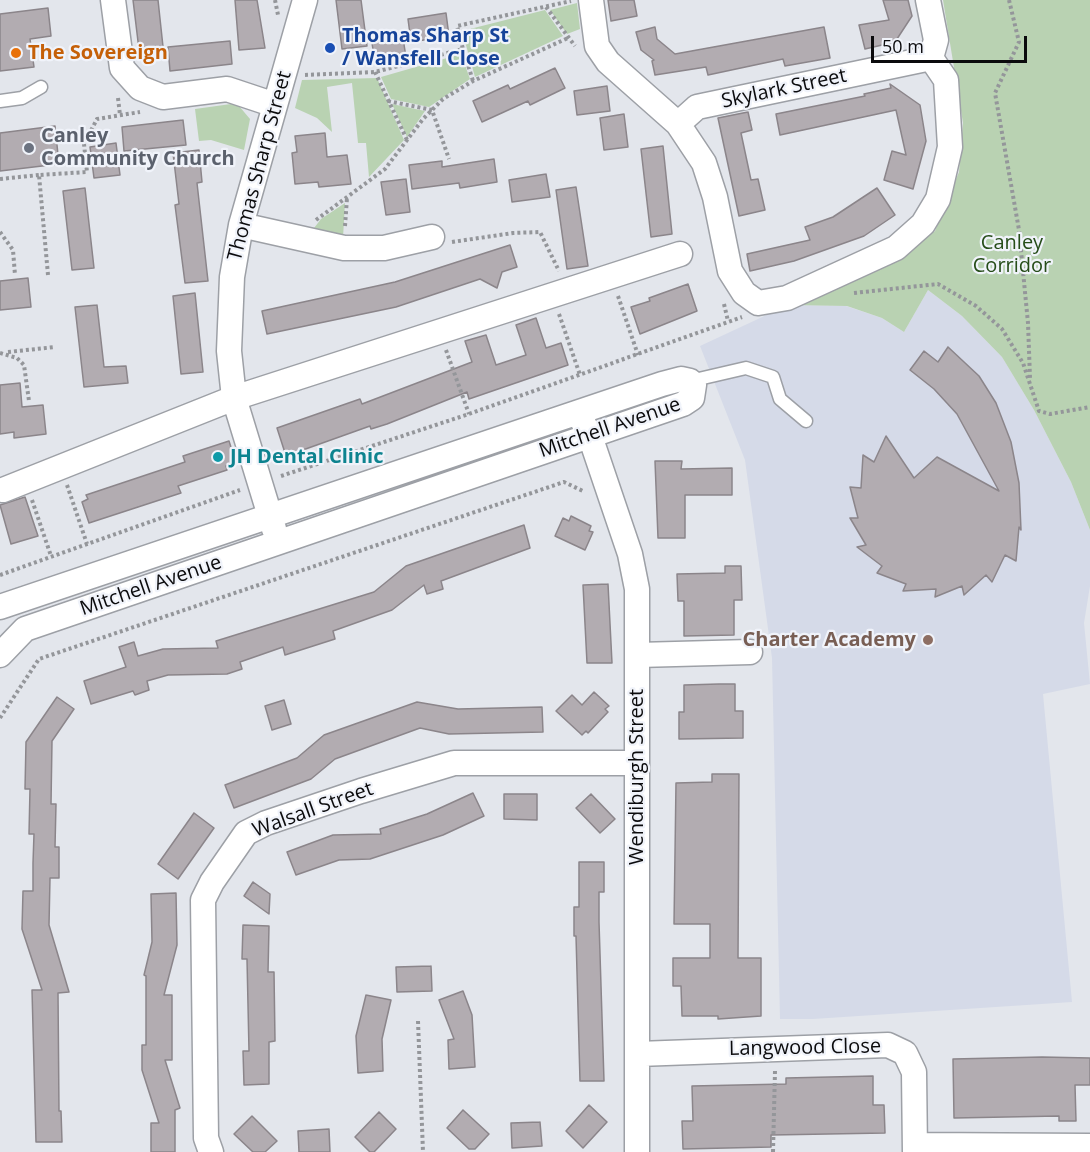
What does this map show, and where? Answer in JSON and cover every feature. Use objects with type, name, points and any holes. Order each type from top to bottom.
[{"type":"street","points":[[113,0],[122,68],[140,88],[163,97],[227,89],[275,105]]},
{"type":"street","name":"Thomas Sharp Street","points":[[278,543],[234,398],[229,351],[232,277],[241,225],[305,0]]},
{"type":"street","points":[[591,0],[597,46],[608,62],[678,124],[704,163],[715,197],[730,271],[744,293],[758,303],[787,297],[896,248],[923,224],[938,199],[950,147],[945,80],[931,58],[936,40],[928,0]]},
{"type":"street","name":"Skylark Street","points":[[678,124],[697,107],[931,58]]},
{"type":"street","points":[[241,225],[344,248],[384,248],[432,237]]},
{"type":"street","points":[[3,490],[234,398],[680,254]]},
{"type":"street","name":"Mitchell Avenue","points":[[0,607],[269,515],[681,379],[690,381],[695,390],[689,402],[25,629],[0,655]]},
{"type":"street","name":"Wendiburgh Street","points":[[578,412],[590,436],[634,572],[638,655],[637,1152]]},
{"type":"street","points":[[638,655],[750,652]]},
{"type":"street","name":"Walsall Street","points":[[211,1152],[206,1138],[203,900],[212,882],[246,833],[266,823],[361,791],[454,764],[636,763]]},
{"type":"street","name":"Langwood Close","points":[[638,1054],[888,1044],[905,1053],[914,1072],[915,1148]]},
{"type":"street","points":[[915,1148],[1090,1146]]},
{"type":"lane","points":[[0,101],[22,98],[41,87]]},
{"type":"lane","points":[[690,381],[746,368],[773,377],[780,399],[806,421]]},
{"type":"path","points":[[473,81],[458,26],[574,0]]},
{"type":"path","points":[[1009,0],[1019,42],[995,93],[1019,230],[1028,323],[1030,385]]},
{"type":"path","points":[[300,239],[321,214],[385,170],[407,140],[443,99],[473,81],[594,27]]},
{"type":"path","points":[[283,76],[375,72],[463,49]]},
{"type":"path","points":[[375,72],[407,140]]},
{"type":"path","points":[[0,179],[87,172],[84,144],[97,119],[162,109],[163,97]]},
{"type":"path","points":[[388,101],[432,110]]},
{"type":"path","points":[[432,110],[449,159]]},
{"type":"path","points":[[39,175],[48,276]]},
{"type":"path","points":[[344,248],[347,197]]},
{"type":"path","points":[[0,232],[13,250],[15,275]]},
{"type":"path","points":[[432,237],[441,244],[513,232],[540,232],[557,265],[558,293],[580,375]]},
{"type":"path","points":[[611,275],[638,355]]},
{"type":"path","points":[[847,294],[938,284],[976,306],[1002,329],[1023,363],[1039,411],[1048,414],[1090,407]]},
{"type":"path","points":[[0,575],[259,483],[469,414],[750,315]]},
{"type":"path","points":[[440,331],[469,414]]},
{"type":"path","points":[[1,353],[55,347]]},
{"type":"path","points":[[1,353],[17,358],[24,366],[29,400]]},
{"type":"path","points":[[61,467],[87,544]]},
{"type":"path","points":[[26,481],[51,556]]},
{"type":"path","points":[[0,718],[39,659],[564,482],[612,503]]},
{"type":"path","points":[[418,1021],[423,1152]]},
{"type":"path","points":[[773,1152],[776,1047]]},
{"type":"shaded area","name":"Charter Academy","points":[[928,290],[962,316],[1002,357],[1034,410],[1071,482],[1090,530],[1090,586],[1084,623],[1090,684],[1043,694],[1072,1002],[813,1019],[780,1019],[772,658],[745,460],[700,346],[788,305],[846,306],[882,318],[904,332]]},
{"type":"green space","name":"Canley Corridor","points":[[943,0],[1090,0],[1090,530],[1071,482],[1034,410],[1002,357],[962,316],[928,290],[904,332],[882,318],[847,306],[788,305],[909,252],[935,231],[959,172],[963,123]]},
{"type":"green space","points":[[577,3],[580,29],[567,34],[550,10]]},
{"type":"green space","points":[[545,10],[563,36],[475,77],[462,31]]},
{"type":"green space","points":[[461,54],[470,79],[429,107],[391,99],[381,77]]},
{"type":"green space","points":[[377,78],[404,140],[369,177],[366,143],[358,143],[352,83],[327,87],[332,132],[317,118],[295,108],[302,80]]},
{"type":"green space","points":[[231,104],[239,106],[250,119],[244,150],[211,140],[199,141],[195,109]]},
{"type":"green space","points":[[392,104],[425,111],[407,137]]},
{"type":"green space","points":[[345,203],[343,238],[311,232],[321,219]]},
{"type":"building","points":[[133,0],[158,0],[164,56],[140,58]]},
{"type":"building","points":[[235,0],[257,0],[265,48],[239,50]]},
{"type":"building","points":[[336,0],[361,0],[367,46],[342,49]]},
{"type":"building","points":[[608,0],[634,0],[637,16],[611,21]]},
{"type":"building","points":[[883,0],[908,0],[912,16],[895,42],[865,49],[859,25],[889,20]]},
{"type":"building","name":"The Sovereign","points":[[48,8],[51,36],[30,39],[34,67],[0,71],[0,14]]},
{"type":"building","points":[[446,13],[449,36],[411,42],[408,19]]},
{"type":"building","points":[[655,27],[657,39],[675,54],[824,27],[830,58],[785,66],[783,59],[708,75],[706,67],[655,75],[652,61],[654,60],[641,50],[636,32]]},
{"type":"building","points":[[402,32],[406,57],[375,62],[371,37]]},
{"type":"building","points":[[230,41],[232,64],[170,71],[168,47]]},
{"type":"building","points":[[555,68],[565,88],[530,105],[528,101],[482,122],[473,101],[508,85],[510,89]]},
{"type":"building","points":[[890,84],[920,105],[926,141],[913,189],[884,180],[892,151],[906,155],[896,110],[780,135],[776,114],[865,96],[864,94],[891,88]]},
{"type":"building","points":[[607,86],[610,111],[577,115],[574,91]]},
{"type":"building","points":[[748,112],[752,130],[741,133],[751,180],[758,179],[765,210],[739,216],[718,118]]},
{"type":"building","points":[[624,114],[628,147],[604,150],[600,118]]},
{"type":"building","points":[[183,120],[186,145],[124,151],[122,127]]},
{"type":"building","name":"Canley Community Church","points":[[55,126],[59,164],[0,171],[0,133]]},
{"type":"building","points":[[325,133],[327,157],[347,155],[351,184],[319,187],[318,182],[295,184],[292,153],[297,152],[295,136]]},
{"type":"building","points":[[116,143],[120,175],[94,178],[90,147]]},
{"type":"building","points":[[663,146],[672,234],[651,237],[641,149]]},
{"type":"building","points":[[199,150],[202,182],[197,183],[208,281],[185,283],[175,205],[179,204],[173,153]]},
{"type":"building","points":[[494,159],[497,182],[460,188],[459,183],[412,189],[409,165],[442,161],[442,167]]},
{"type":"building","points":[[546,174],[550,197],[512,202],[509,180]]},
{"type":"building","points":[[406,179],[410,212],[386,215],[381,182]]},
{"type":"building","points":[[576,187],[588,266],[567,269],[556,190]]},
{"type":"building","points":[[85,188],[94,268],[72,270],[63,191]]},
{"type":"building","points":[[877,188],[895,215],[864,236],[794,261],[750,271],[747,254],[810,240],[805,227],[833,217]]},
{"type":"building","points":[[510,245],[517,267],[502,272],[497,288],[480,279],[396,307],[267,334],[262,311],[395,282]]},
{"type":"building","points":[[28,278],[31,307],[0,310],[0,281]]},
{"type":"building","points":[[688,284],[697,311],[640,334],[631,307]]},
{"type":"building","points":[[195,293],[203,372],[181,374],[173,296]]},
{"type":"building","points":[[97,305],[104,367],[126,366],[128,383],[84,387],[75,307]]},
{"type":"building","points":[[536,318],[546,348],[561,343],[568,365],[469,399],[467,392],[387,424],[371,429],[370,426],[286,456],[277,428],[360,399],[362,404],[472,362],[465,341],[486,335],[496,365],[526,355],[516,325]]},
{"type":"building","points":[[948,347],[979,376],[996,403],[1011,442],[1019,483],[1021,530],[1019,527],[1016,561],[1005,555],[992,582],[986,575],[964,595],[962,586],[935,597],[936,589],[903,591],[906,584],[877,573],[882,566],[857,547],[866,545],[850,518],[858,518],[850,487],[861,488],[863,455],[874,462],[886,436],[914,478],[937,457],[999,491],[957,414],[934,389],[910,370],[924,351],[938,362]]},
{"type":"building","points":[[20,383],[22,407],[43,405],[46,434],[14,438],[14,432],[0,434],[0,385]]},
{"type":"building","points":[[229,441],[236,463],[226,466],[227,470],[178,486],[181,493],[89,523],[82,502],[88,499],[86,495],[185,462],[183,456]]},
{"type":"building","points":[[655,461],[682,461],[681,469],[732,468],[732,495],[685,495],[685,538],[658,538]]},
{"type":"building","points":[[25,497],[38,536],[11,544],[0,505]]},
{"type":"building","points":[[571,516],[591,526],[589,531],[593,532],[585,550],[555,536],[563,518],[569,521]]},
{"type":"building","points":[[524,525],[530,548],[441,581],[443,589],[427,594],[424,585],[392,610],[333,631],[335,639],[285,655],[283,647],[240,662],[242,669],[227,674],[168,675],[147,681],[149,690],[135,695],[133,691],[91,704],[84,681],[126,667],[119,647],[134,642],[138,656],[163,649],[218,648],[216,641],[374,592],[406,566]]},
{"type":"building","points":[[725,566],[741,566],[742,600],[734,600],[734,635],[684,636],[684,601],[678,601],[677,574],[725,573]]},
{"type":"building","points":[[608,584],[612,663],[587,663],[583,585]]},
{"type":"building","points":[[735,684],[735,711],[743,711],[743,738],[679,739],[679,712],[684,712],[684,685]]},
{"type":"building","points":[[594,692],[609,706],[605,709],[608,712],[588,733],[586,731],[582,735],[556,711],[572,695],[582,705]]},
{"type":"building","points":[[57,697],[74,709],[52,741],[51,804],[56,804],[55,847],[59,847],[59,878],[50,878],[49,925],[69,992],[58,993],[59,1111],[61,1111],[62,1142],[36,1142],[32,990],[42,990],[22,929],[23,891],[33,891],[34,834],[29,834],[30,789],[25,789],[26,742]]},
{"type":"building","points":[[284,700],[291,724],[272,730],[265,706]]},
{"type":"building","points":[[417,702],[458,709],[542,707],[543,732],[449,734],[420,728],[335,759],[311,779],[234,808],[225,785],[297,758],[324,735]]},
{"type":"building","points":[[712,774],[739,774],[738,958],[761,958],[761,1016],[718,1019],[718,1016],[682,1016],[681,986],[673,986],[673,958],[710,958],[710,924],[674,924],[676,783],[712,782]]},
{"type":"building","points":[[473,793],[484,816],[443,835],[370,859],[339,860],[296,875],[287,852],[333,835],[381,834],[380,829],[427,814]]},
{"type":"building","points":[[504,794],[537,794],[537,820],[504,819]]},
{"type":"building","points":[[591,794],[615,819],[600,833],[576,808]]},
{"type":"building","points":[[194,813],[214,828],[178,879],[158,864]]},
{"type":"building","points":[[579,862],[604,862],[604,892],[599,892],[599,922],[604,1081],[580,1081],[576,936],[574,936],[574,907],[579,907]]},
{"type":"building","points":[[253,882],[270,894],[269,914],[244,896]]},
{"type":"building","points":[[176,893],[177,945],[164,995],[172,995],[172,1060],[165,1060],[180,1108],[175,1110],[175,1152],[151,1152],[151,1123],[159,1123],[142,1070],[142,1045],[146,1045],[146,976],[144,975],[152,942],[151,894]]},
{"type":"building","points":[[243,925],[269,926],[268,972],[274,972],[275,1041],[269,1042],[269,1084],[244,1085],[243,1051],[249,1051],[247,959],[242,959]]},
{"type":"building","points":[[431,966],[432,991],[397,992],[396,967]]},
{"type":"building","points":[[463,991],[472,1015],[475,1067],[449,1069],[448,1040],[454,1039],[439,1000]]},
{"type":"building","points":[[366,995],[391,1000],[382,1039],[383,1071],[358,1073],[356,1036]]},
{"type":"building","points":[[1090,1058],[1090,1085],[1075,1085],[1076,1121],[1059,1121],[1059,1116],[954,1118],[953,1059]]},
{"type":"building","points":[[873,1076],[873,1105],[884,1105],[885,1133],[771,1135],[771,1147],[683,1149],[682,1121],[693,1121],[692,1086],[786,1084],[786,1078]]},
{"type":"building","points":[[589,1105],[607,1122],[583,1148],[566,1131]]},
{"type":"building","points":[[463,1110],[489,1134],[475,1149],[469,1149],[447,1128]]},
{"type":"building","points":[[379,1112],[396,1129],[374,1152],[370,1152],[355,1137]]},
{"type":"building","points":[[252,1116],[277,1141],[265,1152],[253,1152],[234,1134]]},
{"type":"building","points":[[540,1122],[542,1146],[512,1148],[511,1123]]},
{"type":"building","points":[[329,1129],[330,1152],[299,1152],[298,1131]]},
{"type":"place","name":"Thomas Sharp St / Wansfell Close","points":[[330,48]]},
{"type":"place","name":"The Sovereign","points":[[16,53]]},
{"type":"place","name":"Canley Community Church","points":[[29,148]]},
{"type":"place","name":"JH Dental Clinic","points":[[218,457]]},
{"type":"place","name":"Charter Academy","points":[[928,640]]}]
